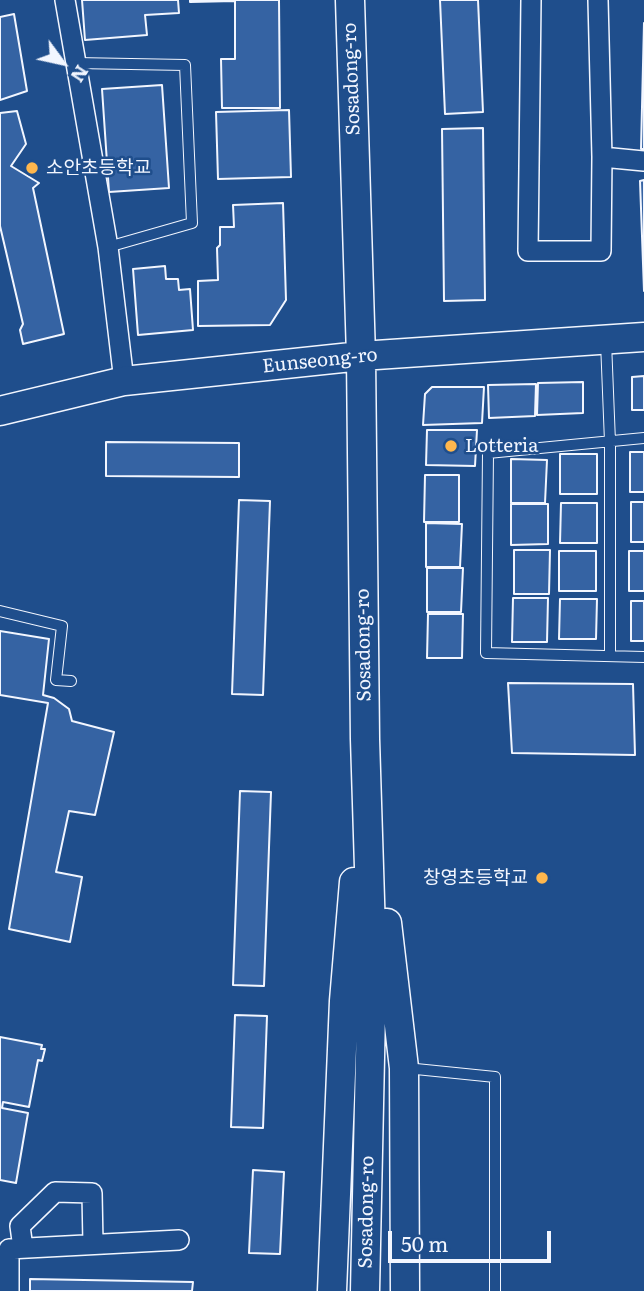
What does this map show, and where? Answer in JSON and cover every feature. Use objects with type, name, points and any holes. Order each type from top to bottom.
[{"type":"street","points":[[65,0],[108,247],[124,381]]},
{"type":"street","name":"Sosadong-ro","points":[[350,0],[361,356],[365,739],[372,964],[365,1291]]},
{"type":"street","points":[[531,0],[528,251],[601,251],[602,157],[598,0]]},
{"type":"street","points":[[602,157],[644,161]]},
{"type":"street","name":"Eunseong-ro","points":[[0,411],[124,381],[361,356],[644,337]]},
{"type":"street","points":[[365,739],[404,1068],[405,1291]]},
{"type":"street","points":[[332,1291],[344,1001],[365,739]]},
{"type":"street","points":[[23,1248],[20,1226],[55,1192],[92,1193],[93,1244]]},
{"type":"street","points":[[9,1291],[9,1249],[179,1240]]},
{"type":"lane","points":[[76,63],[185,65],[192,223],[108,247]]},
{"type":"lane","points":[[606,340],[610,442],[610,656]]},
{"type":"lane","points":[[644,438],[488,453],[486,653],[644,657]]},
{"type":"lane","points":[[0,611],[62,626],[56,680],[71,681]]},
{"type":"lane","points":[[404,1068],[495,1077],[495,1291]]},
{"type":"building","points":[[82,0],[178,0],[179,13],[145,15],[147,35],[85,40]]},
{"type":"building","points":[[190,0],[279,0],[280,108],[222,108],[221,59],[235,59],[235,1]]},
{"type":"building","points":[[440,0],[478,0],[483,112],[445,114]]},
{"type":"building","points":[[14,14],[27,91],[0,100],[0,17]]},
{"type":"building","points":[[644,23],[644,149],[641,149]]},
{"type":"building","points":[[162,85],[169,188],[109,192],[102,89]]},
{"type":"building","points":[[289,110],[291,177],[218,179],[216,112]]},
{"type":"building","points":[[17,111],[26,144],[11,166],[39,183],[33,188],[64,334],[23,344],[20,330],[23,324],[0,226],[0,113]]},
{"type":"building","points":[[483,128],[485,300],[444,301],[442,129]]},
{"type":"building","points":[[644,180],[644,291],[640,181]]},
{"type":"building","points":[[283,203],[286,300],[270,325],[198,326],[198,281],[218,280],[217,248],[220,245],[220,227],[234,227],[233,205]]},
{"type":"building","points":[[165,266],[166,279],[178,279],[179,290],[190,289],[193,330],[138,335],[133,269]]},
{"type":"building","points":[[644,376],[644,410],[632,410],[632,377]]},
{"type":"building","points":[[583,382],[583,413],[537,415],[538,383]]},
{"type":"building","points":[[536,384],[535,416],[489,418],[488,385]]},
{"type":"building","points":[[432,387],[484,387],[482,423],[423,425],[425,394]]},
{"type":"building","points":[[427,430],[477,430],[475,466],[426,465]]},
{"type":"building","points":[[106,442],[239,443],[239,477],[106,476]]},
{"type":"building","points":[[630,452],[644,452],[644,492],[630,492]]},
{"type":"building","points":[[560,454],[597,454],[597,494],[560,494]]},
{"type":"building","points":[[511,459],[547,460],[545,503],[511,503]]},
{"type":"building","points":[[425,475],[459,475],[459,522],[424,522]]},
{"type":"building","points":[[239,500],[270,501],[263,695],[232,694]]},
{"type":"building","points":[[631,502],[644,502],[644,542],[631,542]]},
{"type":"building","points":[[561,503],[597,503],[597,543],[560,543]]},
{"type":"building","points":[[511,504],[548,504],[548,544],[511,545]]},
{"type":"building","points":[[426,523],[462,524],[460,567],[426,567]]},
{"type":"building","points":[[514,550],[550,550],[549,594],[514,594]]},
{"type":"building","points":[[559,551],[596,551],[596,591],[559,591]]},
{"type":"building","points":[[629,551],[644,551],[644,591],[629,591]]},
{"type":"building","points":[[427,568],[463,568],[461,612],[427,612]]},
{"type":"building","points":[[513,598],[548,598],[547,642],[512,642]]},
{"type":"building","points":[[560,599],[597,599],[596,639],[559,639]]},
{"type":"building","points":[[631,601],[644,601],[644,641],[631,641]]},
{"type":"building","points":[[428,614],[463,614],[462,658],[427,658]]},
{"type":"building","points":[[0,631],[49,639],[43,695],[54,698],[69,709],[72,721],[114,732],[95,815],[69,811],[56,872],[82,877],[70,942],[9,929],[48,703],[0,695]]},
{"type":"building","points":[[508,683],[633,684],[635,755],[512,753]]},
{"type":"building","points":[[240,791],[271,792],[264,986],[233,985]]},
{"type":"building","points":[[235,1015],[267,1016],[263,1128],[231,1127]]},
{"type":"building","points":[[0,1037],[42,1045],[41,1049],[45,1049],[42,1061],[38,1060],[29,1107],[3,1102],[2,1108],[28,1113],[16,1183],[0,1180]]},
{"type":"building","points":[[253,1170],[284,1172],[280,1254],[249,1253]]},
{"type":"building","points":[[30,1279],[193,1282],[192,1291],[30,1291]]},
{"type":"place","name":"소안초등학교","points":[[32,168]]},
{"type":"place","name":"Lotteria","points":[[451,446]]},
{"type":"place","name":"창영초등학교","points":[[542,878]]}]
